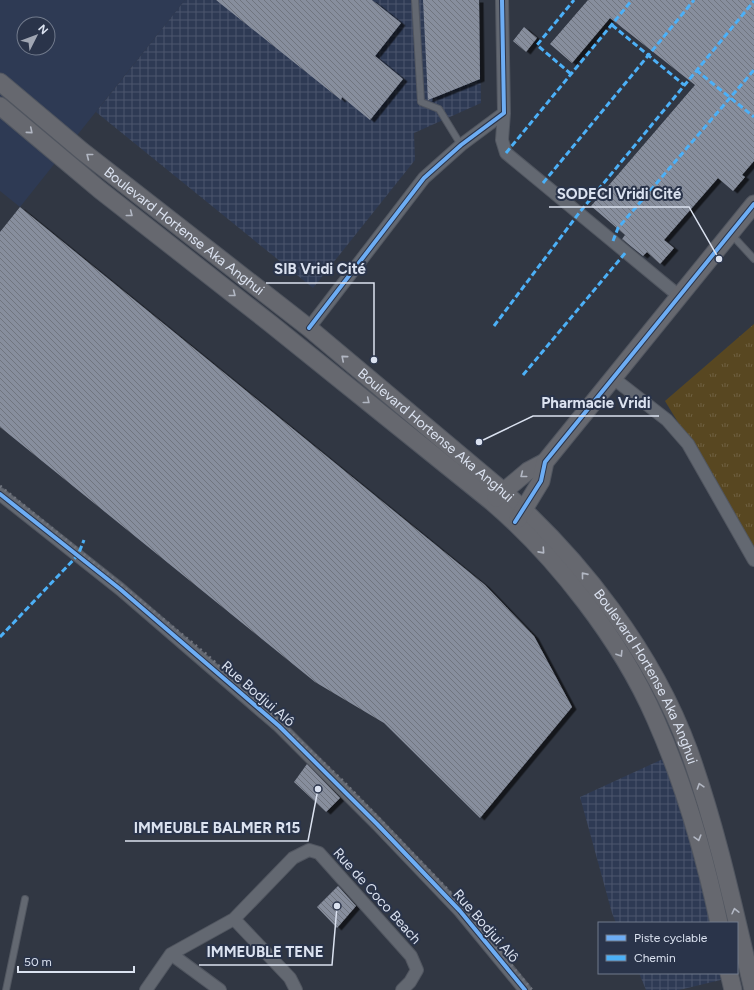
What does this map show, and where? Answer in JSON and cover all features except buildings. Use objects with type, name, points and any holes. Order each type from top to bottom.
[{"type":"main road","name":"Boulevard Hortense Aka Anghui","points":[[0,82],[82,151],[309,328],[520,516],[561,546],[588,579],[643,658],[665,697],[688,750],[712,823],[737,922]]},
{"type":"main road","name":"Boulevard Hortense Aka Anghui","points":[[0,106],[100,190],[277,329],[498,496]]},
{"type":"main road","points":[[520,516],[541,481],[546,462],[754,204]]},
{"type":"main road","points":[[498,496],[528,471],[546,462]]},
{"type":"main road","name":"Boulevard Hortense Aka Anghui","points":[[520,516],[595,616],[621,655],[652,711],[671,755],[691,814],[719,922]]},
{"type":"main road","name":"Boulevard Hortense Aka Anghui","points":[[738,926],[753,986]]},
{"type":"main road","points":[[729,974],[733,990]]},
{"type":"street","points":[[502,0],[504,113],[502,140],[506,153],[679,296]]},
{"type":"street","points":[[309,328],[424,178],[461,145],[504,113]]},
{"type":"street","points":[[613,378],[667,420],[688,444],[754,560]]},
{"type":"street","name":"Rue Bodjui Alô","points":[[0,494],[120,589],[279,726],[377,824],[460,911],[525,990]]},
{"type":"street","name":"Rue de Coco Beach","points":[[146,990],[171,954],[234,919],[293,858],[309,850],[319,853],[411,956],[417,970],[410,982],[402,990]]},
{"type":"street","points":[[234,919],[290,978],[296,990]]},
{"type":"street","points":[[171,954],[220,990]]},
{"type":"lane","points":[[415,0],[421,102],[439,109],[461,145]]},
{"type":"lane","points":[[730,233],[754,259]]},
{"type":"lane","points":[[6,990],[25,899]]},
{"type":"shaded area","points":[[0,0],[185,0],[20,207],[0,191]]},
{"type":"shaded area","points":[[185,0],[479,0],[481,103],[414,133],[415,160],[313,288],[96,112]]},
{"type":"shaded area","points":[[665,758],[687,821],[713,922],[616,922],[580,797]]},
{"type":"shaded area","points":[[639,974],[724,974],[725,979],[679,990],[646,990]]},
{"type":"green space","points":[[754,324],[754,547],[665,401]]},
{"type":"railway","points":[[0,486],[206,654],[342,780],[449,891],[532,990]]},
{"type":"marked path","points":[[571,74],[537,45],[574,0]]},
{"type":"marked path","points":[[506,153],[632,0]]},
{"type":"marked path","points":[[543,183],[694,0]]},
{"type":"marked path","points":[[494,326],[579,213],[754,1]]},
{"type":"marked path","points":[[612,25],[684,85]]},
{"type":"marked path","points":[[696,70],[754,117]]},
{"type":"marked path","points":[[613,241],[618,228],[754,70]]},
{"type":"marked path","points":[[523,375],[626,252]]},
{"type":"marked path","points":[[0,637],[78,555],[84,540]]},
{"type":"cycle path","points":[[309,328],[424,178],[461,145],[504,113],[502,0]]},
{"type":"cycle path","points":[[515,522],[541,481],[545,462],[754,204]]},
{"type":"cycle path","points":[[0,494],[120,589],[279,726],[377,824],[460,911],[525,990]]},
{"type":"place","name":"SODECI Vridi Cité","points":[[719,259]]},
{"type":"place","name":"SIB Vridi Cité","points":[[374,360]]},
{"type":"place","name":"Pharmacie Vridi","points":[[479,442]]},
{"type":"place","name":"IMMEUBLE BALMER R15","points":[[318,789]]},
{"type":"place","name":"IMMEUBLE TENE","points":[[337,906]]}]
